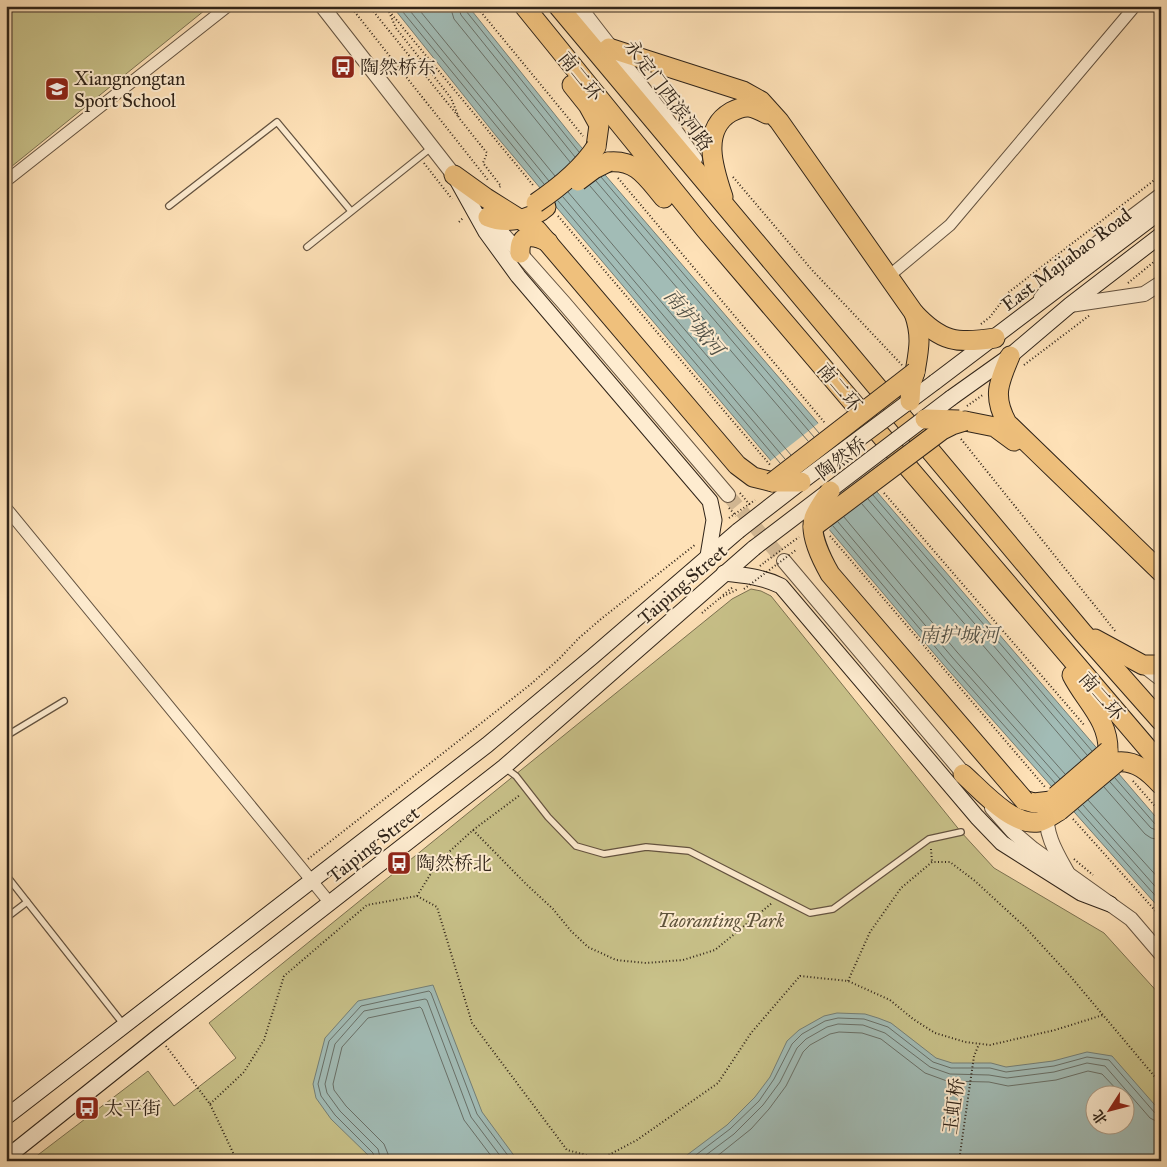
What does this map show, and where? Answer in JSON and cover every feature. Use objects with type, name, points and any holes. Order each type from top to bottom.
[{"type":"highway","name":"南二环","points":[[524,6],[705,228],[1161,764]]},
{"type":"highway","name":"南二环","points":[[558,6],[1083,633],[1161,721]]},
{"type":"highway","points":[[542,28],[552,61],[588,105],[599,125],[589,142],[587,160],[548,195],[541,206],[543,229],[549,243]]},
{"type":"highway","points":[[609,48],[743,91],[761,101],[779,121],[914,313],[923,323],[944,337],[966,342],[994,338]]},
{"type":"highway","points":[[727,208],[715,174],[711,150],[715,128],[725,116],[739,108],[753,106],[779,121]]},
{"type":"highway","points":[[518,219],[541,206],[594,169],[610,167],[618,161],[636,167],[676,212],[705,228]]},
{"type":"highway","points":[[454,175],[492,211],[518,219],[536,230],[549,243],[737,465],[754,477],[773,482],[802,482]]},
{"type":"highway","points":[[492,211],[541,206]]},
{"type":"highway","points":[[520,253],[519,246],[525,238],[531,236],[549,243]]},
{"type":"highway","points":[[773,482],[909,369],[920,343],[918,324],[914,313]]},
{"type":"highway","points":[[1015,362],[998,384],[1000,410],[1007,423],[1161,572]]},
{"type":"highway","points":[[909,369],[911,384],[910,401]]},
{"type":"highway","points":[[925,419],[963,421],[996,427],[1010,437],[1161,586]]},
{"type":"highway","points":[[813,526],[942,430],[963,421]]},
{"type":"highway","points":[[830,491],[814,518],[813,526],[819,554],[830,574],[1024,800],[1052,810]]},
{"type":"highway","points":[[1083,633],[1152,665]]},
{"type":"highway","points":[[1065,653],[1069,670],[1076,684],[1104,725],[1113,756]]},
{"type":"highway","points":[[1113,756],[1134,763],[1152,776],[1161,786]]},
{"type":"highway","points":[[964,774],[998,805],[1017,819],[1037,822],[1113,756]]},
{"type":"main road","points":[[454,175],[486,232],[518,276],[710,501],[714,520],[708,556]]},
{"type":"main road","name":"East Majiabao Road","points":[[935,382],[1161,211]]},
{"type":"main road","name":"陶然桥","points":[[754,548],[951,398],[1015,362],[1070,305],[1161,235]]},
{"type":"main road","name":"陶然桥","points":[[738,531],[935,382]]},
{"type":"main road","name":"Taiping Street","points":[[6,1117],[488,745],[738,531]]},
{"type":"main road","name":"Taiping Street","points":[[6,1158],[504,767],[754,548]]},
{"type":"main road","points":[[724,574],[748,575],[770,580],[781,586],[977,817],[1002,843],[1081,893],[1110,904]]},
{"type":"street","points":[[6,181],[228,6]]},
{"type":"street","points":[[322,6],[454,175]]},
{"type":"street","name":"永定门西滨河路","points":[[579,6],[609,48],[650,95],[679,134],[727,208]]},
{"type":"street","points":[[889,276],[950,225],[1135,6]]},
{"type":"street","points":[[1029,312],[1066,267],[1161,195]]},
{"type":"street","points":[[492,211],[520,253],[728,495]]},
{"type":"street","points":[[1070,305],[1144,294],[1161,284]]},
{"type":"street","points":[[6,508],[330,903]]},
{"type":"street","points":[[784,561],[1013,832],[1032,849],[1131,919],[1161,954]]},
{"type":"street","points":[[1152,665],[1161,679]]},
{"type":"street","points":[[1052,810],[1049,834],[1069,875]]},
{"type":"lane","points":[[169,206],[277,122],[351,212]]},
{"type":"lane","points":[[307,247],[432,147]]},
{"type":"lane","points":[[6,736],[64,700]]},
{"type":"lane","points":[[504,767],[528,789],[548,817],[576,846],[604,854],[646,848],[689,851],[810,913],[833,908],[929,839],[961,832]]},
{"type":"lane","points":[[6,875],[124,1025]]},
{"type":"lane","points":[[6,918],[27,902]]},
{"type":"path","points":[[370,6],[487,153],[483,163],[500,186]]},
{"type":"path","points":[[476,6],[589,142]]},
{"type":"path","points":[[388,10],[396,28],[451,98],[459,118]]},
{"type":"path","points":[[661,90],[711,150]]},
{"type":"path","points":[[610,167],[824,423]]},
{"type":"path","points":[[731,174],[812,270],[909,369]]},
{"type":"path","points":[[1127,283],[1161,256]]},
{"type":"path","points":[[1015,362],[1109,300]]},
{"type":"path","points":[[998,384],[963,421],[1118,635]]},
{"type":"path","points":[[881,489],[1085,726]]},
{"type":"path","points":[[765,562],[813,526]]},
{"type":"path","points":[[300,865],[530,684],[559,660],[601,618],[712,531]]},
{"type":"path","points":[[744,589],[796,550]]},
{"type":"path","points":[[1129,777],[1161,813]]},
{"type":"path","points":[[417,896],[438,862],[473,830],[528,789]]},
{"type":"path","points":[[473,830],[526,884],[553,908],[571,931],[588,947],[616,960],[646,963],[683,960],[715,950],[779,897]]},
{"type":"path","points":[[929,839],[932,862]]},
{"type":"path","points":[[848,981],[870,932],[895,895],[932,862],[950,862],[975,880],[1025,927],[1161,1084]]},
{"type":"path","points":[[210,1104],[244,1072],[264,1040],[284,976],[367,905],[417,896],[437,906],[472,1023],[567,1150],[601,1159],[637,1140],[718,1082],[750,1033],[800,976],[848,981],[890,1000],[913,1019],[935,1033],[979,1044],[990,1045],[1055,1030],[1103,1015]]},
{"type":"path","points":[[159,1036],[210,1104],[236,1161]]},
{"type":"path","name":"玉虹桥","points":[[959,1161],[974,1056],[979,1044]]},
{"type":"green space","name":"Xiangnongtan Sport School","points":[[6,6],[210,6],[6,171]]},
{"type":"green space","name":"Taoranting Park","points":[[751,589],[771,596],[961,832],[994,868],[1104,933],[1161,996],[1161,1161],[30,1161],[148,1071],[174,1106],[236,1058],[209,1023],[732,599]]},
{"type":"water","name":"南护城河","points":[[392,6],[468,6],[576,141],[1161,823],[1161,910],[943,664],[497,137]]},
{"type":"water","points":[[433,985],[482,1112],[518,1161],[371,1161],[369,1156],[331,1119],[316,1098],[313,1084],[325,1038],[358,1001]]},
{"type":"water","points":[[837,1013],[865,1014],[891,1023],[936,1058],[952,1063],[991,1063],[1006,1067],[1053,1061],[1087,1052],[1112,1056],[1161,1112],[1161,1161],[679,1161],[727,1125],[755,1097],[770,1077],[787,1041],[799,1030],[824,1016]]},
{"type":"pier","points":[[820,422],[877,489],[833,523],[828,532],[769,462]]},
{"type":"tunnel","points":[[728,495],[784,561]]},
{"type":"place","name":"陶然桥东","points":[[343,67]]},
{"type":"place","name":"Xiangnongtan Sport School","points":[[57,89]]},
{"type":"place","name":"陶然桥北","points":[[399,863]]},
{"type":"place","name":"太平街","points":[[87,1108]]}]
